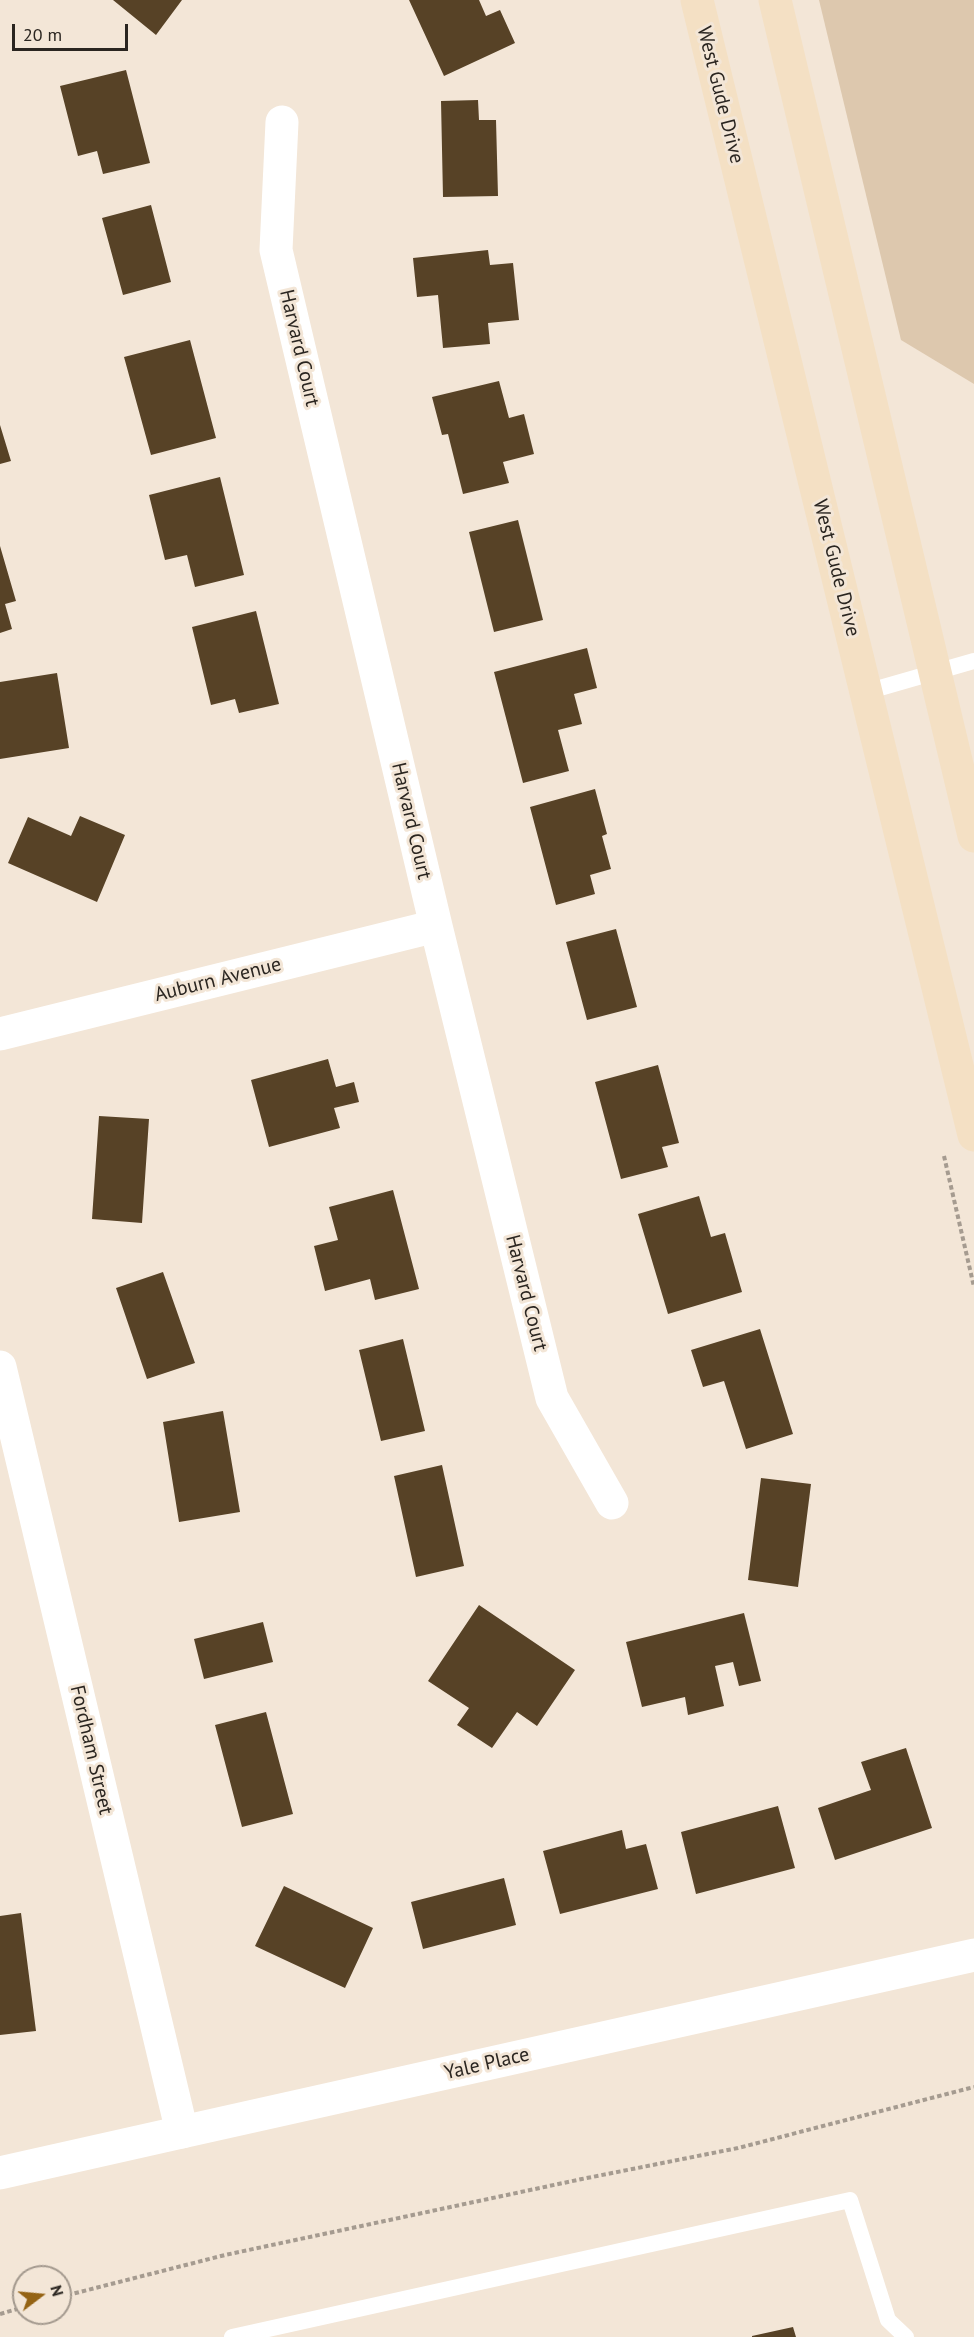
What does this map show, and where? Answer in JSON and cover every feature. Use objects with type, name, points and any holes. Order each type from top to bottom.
[{"type":"main road","name":"West Gude Drive","points":[[697,0],[974,1135]]},
{"type":"main road","points":[[775,0],[974,836]]},
{"type":"street","name":"Harvard Court","points":[[282,122],[276,250],[436,926],[552,1398],[612,1503]]},
{"type":"street","name":"Auburn Avenue","points":[[0,1034],[436,926]]},
{"type":"street","name":"Fordham Street","points":[[0,1367],[182,2132]]},
{"type":"street","name":"Yale Place","points":[[0,2173],[974,1955]]},
{"type":"lane","points":[[866,692],[974,662]]},
{"type":"lane","points":[[232,2337],[850,2200],[888,2320],[906,2337]]},
{"type":"path","points":[[72,2294],[225,2255],[738,2148],[974,2087]]},
{"type":"shaded area","points":[[819,0],[974,0],[974,384],[901,340]]},
{"type":"building","points":[[113,0],[182,0],[156,35]]},
{"type":"building","points":[[409,0],[479,0],[486,16],[500,10],[515,43],[444,76]]},
{"type":"building","points":[[126,70],[150,163],[103,174],[97,151],[78,156],[60,86]]},
{"type":"building","points":[[478,100],[479,120],[496,120],[498,196],[443,197],[441,101]]},
{"type":"building","points":[[151,205],[171,282],[123,295],[102,218]]},
{"type":"building","points":[[488,250],[490,265],[513,263],[519,320],[488,323],[490,344],[443,348],[438,295],[417,297],[413,258]]},
{"type":"building","points":[[190,340],[216,438],[151,455],[124,357]]},
{"type":"building","points":[[499,381],[509,418],[524,414],[534,454],[503,462],[509,483],[463,494],[448,434],[442,435],[432,397]]},
{"type":"building","points":[[0,425],[11,461],[0,464]]},
{"type":"building","points":[[220,477],[244,575],[195,587],[187,555],[165,560],[149,495]]},
{"type":"building","points":[[518,520],[543,620],[494,632],[469,532]]},
{"type":"building","points":[[0,546],[16,601],[5,604],[12,629],[0,633]]},
{"type":"building","points":[[256,611],[279,704],[239,713],[235,699],[211,705],[192,627]]},
{"type":"building","points":[[587,648],[597,688],[574,694],[582,724],[558,730],[569,771],[523,783],[494,672]]},
{"type":"building","points":[[57,673],[69,748],[0,759],[0,682]]},
{"type":"building","points":[[595,789],[607,834],[602,836],[611,869],[590,875],[595,894],[556,905],[530,807]]},
{"type":"building","points":[[80,816],[125,835],[97,902],[8,863],[28,817],[71,836]]},
{"type":"building","points":[[616,929],[637,1007],[587,1020],[566,942]]},
{"type":"building","points":[[328,1059],[336,1087],[354,1082],[359,1102],[334,1108],[340,1128],[269,1147],[251,1080]]},
{"type":"building","points":[[658,1065],[679,1143],[662,1147],[668,1167],[621,1179],[595,1082]]},
{"type":"building","points":[[99,1116],[149,1119],[142,1223],[92,1219]]},
{"type":"building","points":[[393,1190],[419,1289],[375,1300],[370,1279],[325,1291],[314,1246],[338,1240],[329,1207]]},
{"type":"building","points":[[699,1196],[711,1237],[725,1233],[742,1292],[668,1314],[638,1214]]},
{"type":"building","points":[[163,1272],[195,1363],[147,1379],[116,1288]]},
{"type":"building","points":[[760,1329],[793,1434],[746,1449],[724,1381],[703,1387],[691,1350]]},
{"type":"building","points":[[403,1339],[425,1431],[381,1441],[359,1350]]},
{"type":"building","points":[[223,1411],[240,1512],[179,1522],[163,1422]]},
{"type":"building","points":[[442,1465],[464,1566],[416,1577],[394,1476]]},
{"type":"building","points":[[761,1478],[811,1484],[798,1587],[748,1580]]},
{"type":"building","points":[[479,1605],[575,1670],[537,1726],[517,1712],[492,1748],[457,1725],[469,1708],[428,1681]]},
{"type":"building","points":[[744,1613],[761,1681],[739,1686],[733,1662],[715,1666],[724,1706],[688,1715],[685,1697],[642,1707],[626,1642]]},
{"type":"building","points":[[263,1622],[273,1662],[204,1679],[194,1639]]},
{"type":"building","points":[[266,1712],[293,1814],[242,1827],[215,1725]]},
{"type":"building","points":[[906,1748],[932,1828],[835,1860],[818,1808],[871,1790],[861,1762]]},
{"type":"building","points":[[778,1806],[795,1868],[696,1894],[681,1832]]},
{"type":"building","points":[[622,1830],[626,1849],[646,1844],[658,1889],[560,1914],[543,1851]]},
{"type":"building","points":[[504,1878],[516,1925],[423,1949],[411,1902]]},
{"type":"building","points":[[284,1886],[373,1928],[345,1988],[255,1946]]},
{"type":"building","points":[[21,1913],[36,2031],[0,2035],[0,1916]]},
{"type":"building","points":[[793,2327],[796,2337],[752,2337],[752,2336]]}]
